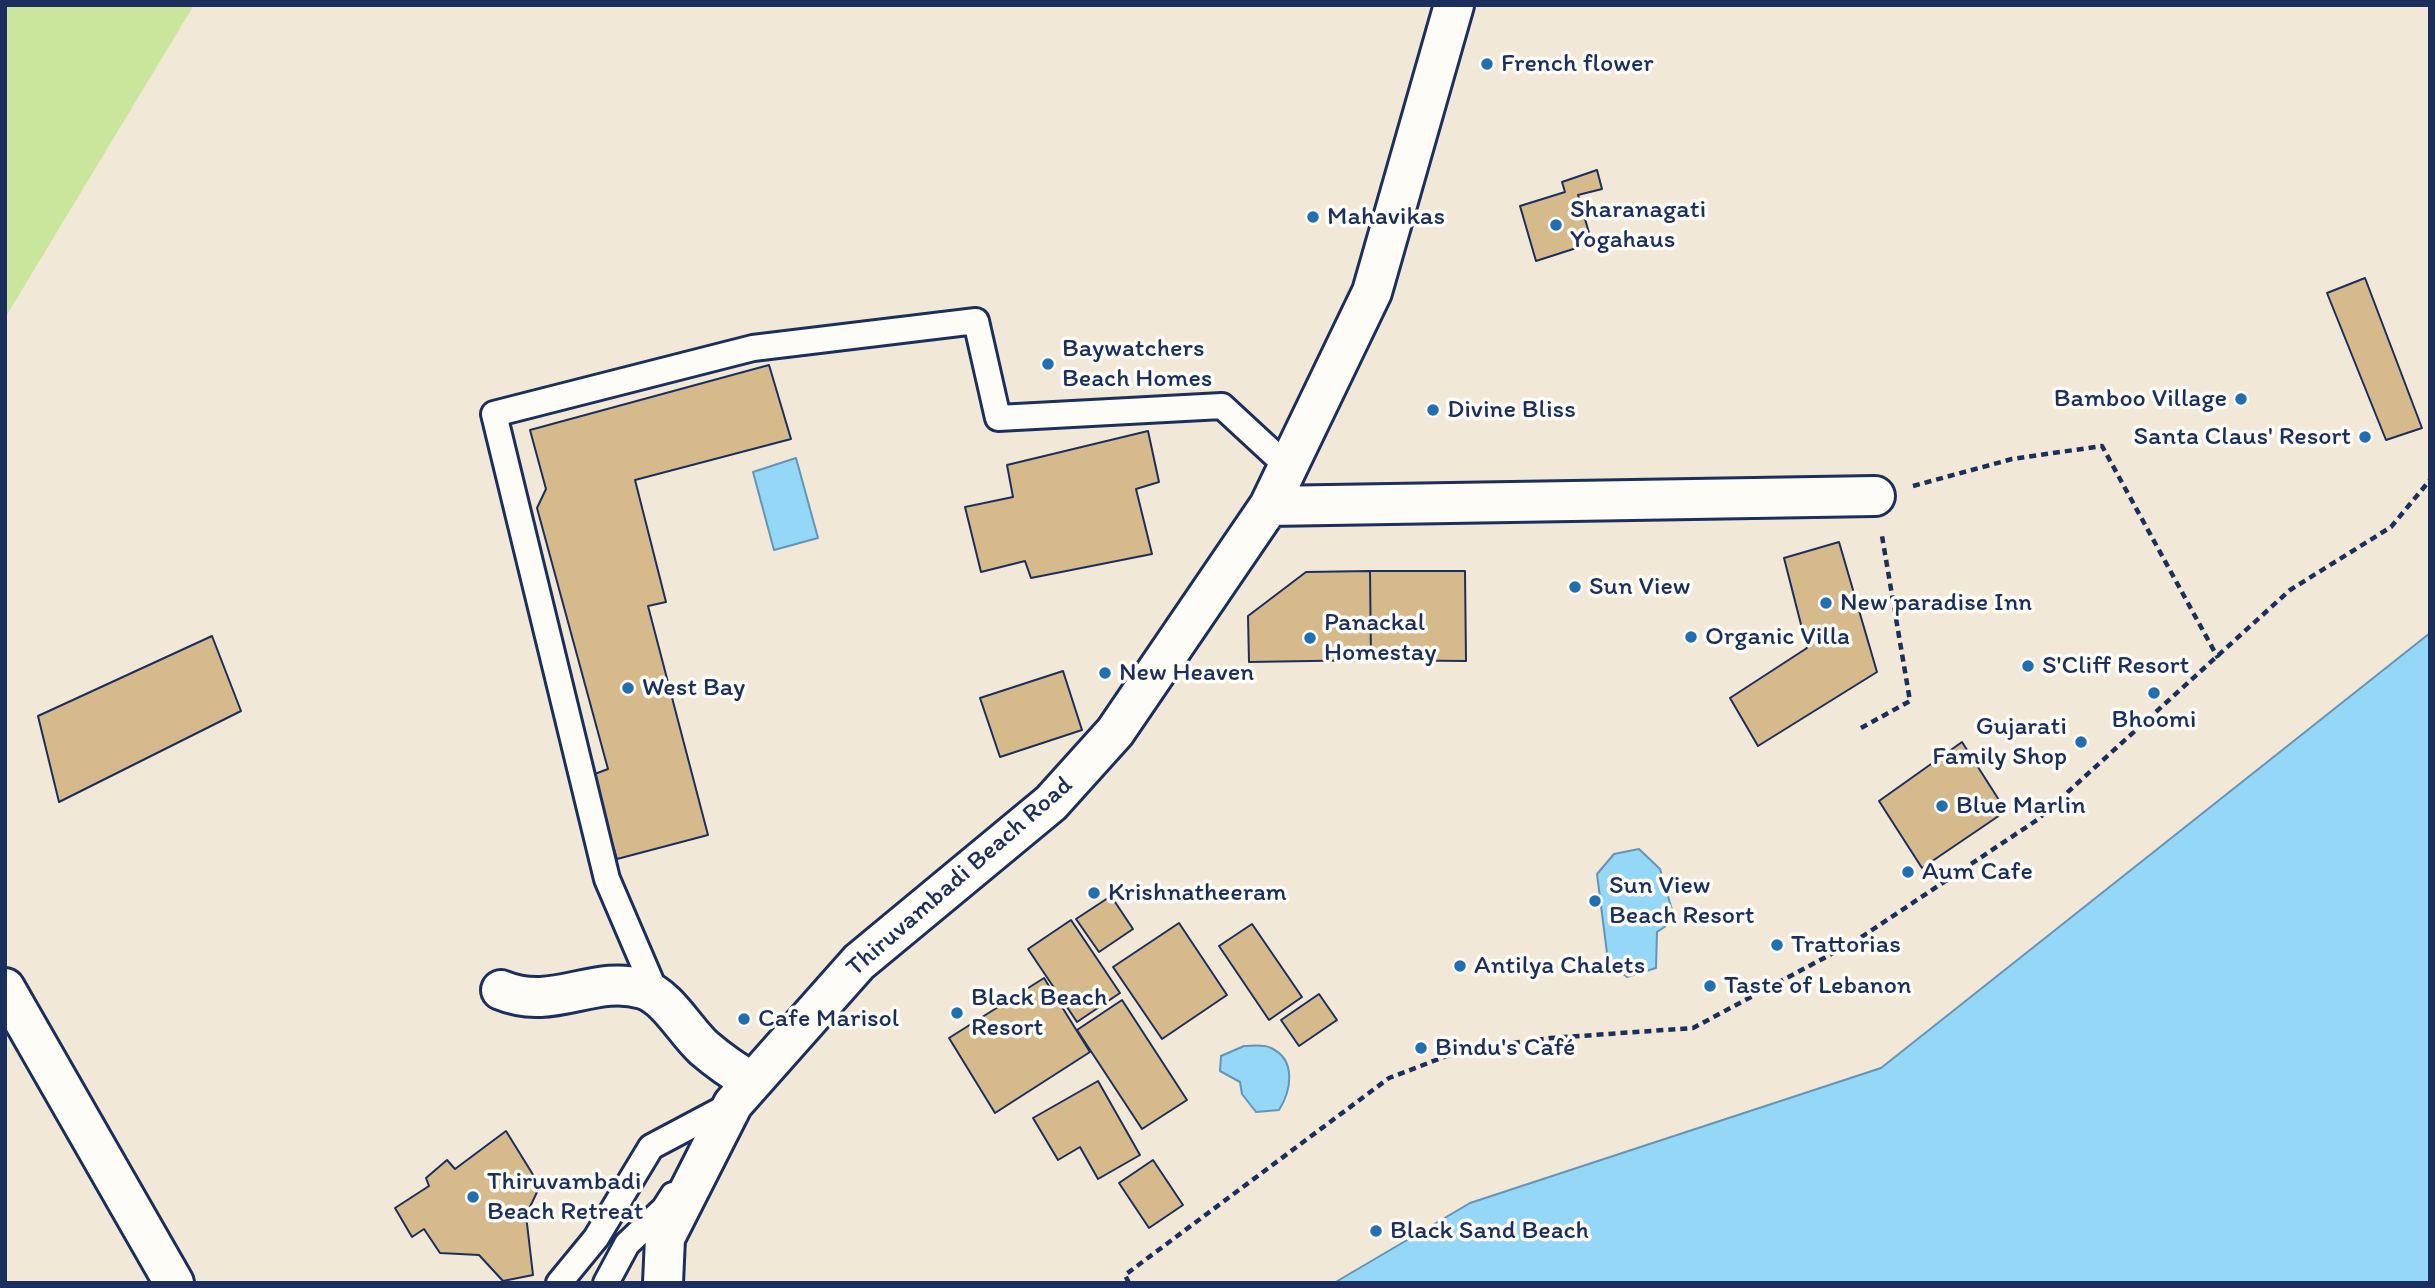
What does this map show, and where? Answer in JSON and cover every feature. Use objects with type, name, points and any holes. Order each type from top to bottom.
[{"type":"street","name":"Thiruvambadi Beach Road","points":[[663,1283],[665,1238],[742,1093],[859,962],[1051,803],[1115,732],[1269,506],[1372,292],[1454,5]]},
{"type":"street","points":[[1269,506],[1875,496]]},
{"type":"street","points":[[501,990],[540,999],[603,986],[642,989],[658,998],[742,1093]]},
{"type":"street","points":[[5,988],[174,1283]]},
{"type":"lane","points":[[658,998],[607,879],[494,414],[753,348],[976,321],[998,418],[1222,406],[1288,467]]},
{"type":"lane","points":[[559,1283],[596,1238],[651,1147],[742,1093]]},
{"type":"lane","points":[[606,1283],[627,1244],[664,1209],[742,1093]]},
{"type":"path","points":[[1861,728],[1910,701],[1875,496],[2012,458],[2102,446],[2218,658]]},
{"type":"path","points":[[1129,1283],[1125,1275],[1389,1078],[1465,1049],[1551,1038],[1693,1028],[1854,942],[2037,820],[2290,590],[2391,527],[2430,480]]},
{"type":"green space","points":[[5,5],[194,5],[5,318]]},
{"type":"water","points":[[796,458],[818,538],[774,550],[753,472]]},
{"type":"water","points":[[2430,633],[2430,1283],[1334,1283],[1470,1203],[1881,1068]]},
{"type":"water","points":[[1639,849],[1660,869],[1675,920],[1657,932],[1656,968],[1627,977],[1608,961],[1597,874],[1614,854]]},
{"type":"water","points":[[1244,1046],[1268,1047],[1285,1060],[1289,1085],[1279,1110],[1256,1112],[1242,1094],[1240,1082],[1220,1071],[1221,1056]]},
{"type":"building","name":"Sharanagati Yogahaus","points":[[1597,170],[1602,189],[1578,195],[1592,243],[1536,261],[1520,206],[1565,192],[1562,182]]},
{"type":"building","points":[[2365,278],[2422,428],[2386,440],[2327,293]]},
{"type":"building","name":"West Bay","points":[[769,365],[791,439],[635,480],[666,602],[648,606],[708,835],[617,859],[592,775],[608,769],[537,508],[546,489],[530,430]]},
{"type":"building","points":[[1148,431],[1159,482],[1136,489],[1152,554],[1031,578],[1025,561],[981,572],[965,507],[1013,497],[1007,465]]},
{"type":"building","name":"New paradise Inn","points":[[1839,542],[1877,672],[1758,746],[1730,698],[1807,648],[1784,558]]},
{"type":"building","name":"Panackal Homestay","points":[[1370,571],[1371,660],[1249,662],[1248,616],[1306,572]]},
{"type":"building","points":[[1370,571],[1465,571],[1466,661],[1371,660]]},
{"type":"building","points":[[212,636],[241,711],[59,802],[38,716]]},
{"type":"building","points":[[1063,671],[1082,730],[1000,757],[980,698]]},
{"type":"building","name":"Blue Marlin","points":[[1962,742],[2006,811],[1922,868],[1879,801]]},
{"type":"building","points":[[1111,896],[1133,929],[1099,952],[1076,919]]},
{"type":"building","points":[[1071,920],[1120,993],[1077,1022],[1028,949]]},
{"type":"building","points":[[1179,923],[1227,995],[1162,1039],[1113,967]]},
{"type":"building","points":[[1252,924],[1302,997],[1269,1020],[1219,946]]},
{"type":"building","points":[[1044,978],[1090,1052],[995,1113],[949,1038]]},
{"type":"building","points":[[1319,994],[1337,1020],[1299,1046],[1281,1020]]},
{"type":"building","points":[[1122,1000],[1187,1100],[1142,1129],[1077,1030]]},
{"type":"building","points":[[1098,1081],[1140,1155],[1098,1179],[1080,1147],[1058,1160],[1033,1118]]},
{"type":"building","name":"Thiruvambadi Beach Retreat","points":[[506,1131],[540,1186],[526,1215],[533,1275],[503,1281],[479,1255],[440,1253],[424,1229],[412,1237],[395,1208],[429,1186],[426,1178],[447,1160],[455,1169]]},
{"type":"building","points":[[1153,1160],[1183,1205],[1149,1228],[1119,1183]]},
{"type":"place","name":"French flower","points":[[1487,64]]},
{"type":"place","name":"Mahavikas","points":[[1313,217]]},
{"type":"place","name":"Sharanagati Yogahaus","points":[[1556,225]]},
{"type":"place","name":"Baywatchers Beach Homes","points":[[1048,364]]},
{"type":"place","name":"Bamboo Village","points":[[2241,399]]},
{"type":"place","name":"Divine Bliss","points":[[1433,410]]},
{"type":"place","name":"Santa Claus' Resort","points":[[2365,437]]},
{"type":"place","name":"Sun View","points":[[1575,587]]},
{"type":"place","name":"New paradise Inn","points":[[1826,603]]},
{"type":"place","name":"Organic Villa","points":[[1691,637]]},
{"type":"place","name":"Panackal Homestay","points":[[1310,638]]},
{"type":"place","name":"S'Cliff Resort","points":[[2028,666]]},
{"type":"place","name":"New Heaven","points":[[1105,673]]},
{"type":"place","name":"West Bay","points":[[628,688]]},
{"type":"place","name":"Bhoomi","points":[[2154,693]]},
{"type":"place","name":"Gujarati Family Shop","points":[[2081,742]]},
{"type":"place","name":"Blue Marlin","points":[[1942,806]]},
{"type":"place","name":"Aum Cafe","points":[[1908,872]]},
{"type":"place","name":"Krishnatheeram","points":[[1094,893]]},
{"type":"place","name":"Sun View Beach Resort","points":[[1595,901]]},
{"type":"place","name":"Trattorias","points":[[1777,945]]},
{"type":"place","name":"Antilya Chalets","points":[[1460,966]]},
{"type":"place","name":"Taste of Lebanon","points":[[1710,986]]},
{"type":"place","name":"Black Beach Resort","points":[[957,1013]]},
{"type":"place","name":"Cafe Marisol","points":[[744,1019]]},
{"type":"place","name":"Bindu's Café","points":[[1421,1048]]},
{"type":"place","name":"Thiruvambadi Beach Retreat","points":[[473,1197]]},
{"type":"place","name":"Black Sand Beach","points":[[1376,1231]]}]
